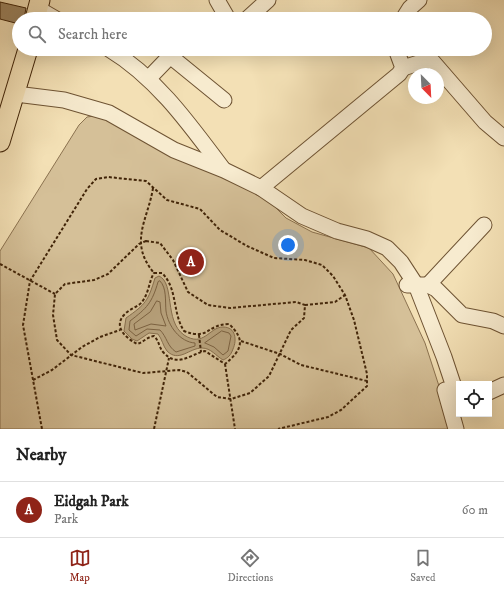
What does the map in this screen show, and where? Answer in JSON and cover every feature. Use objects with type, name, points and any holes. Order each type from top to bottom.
[{"type":"main road","points":[[0,142],[16,94],[26,56]]},
{"type":"street","points":[[217,0],[224,12]]},
{"type":"street","points":[[255,12],[268,0]]},
{"type":"street","points":[[120,56],[149,78],[195,132],[224,170]]},
{"type":"street","points":[[149,78],[170,56]]},
{"type":"street","points":[[178,56],[224,100]]},
{"type":"street","points":[[399,56],[403,68]]},
{"type":"street","points":[[261,188],[399,74],[403,68],[428,60],[433,62],[485,122],[504,138]]},
{"type":"street","points":[[16,94],[64,100],[108,113],[174,150],[224,170],[261,188],[302,216],[337,231],[367,239],[387,248],[401,262],[416,285],[444,357],[456,400]]},
{"type":"street","points":[[416,285],[484,225]]},
{"type":"street","points":[[416,285],[436,289],[462,315],[493,321],[504,326]]},
{"type":"street","points":[[492,391],[504,385]]},
{"type":"street","points":[[456,429],[457,417]]},
{"type":"street","points":[[462,417],[466,429]]},
{"type":"path","points":[[42,429],[23,325],[30,281],[87,189],[96,180],[108,178],[146,181],[167,200],[200,209],[220,230],[246,246],[274,258],[305,260],[322,265],[333,276],[345,295],[354,320],[367,374],[367,386],[341,410],[328,417],[278,429]]},
{"type":"path","points":[[153,188],[150,204],[140,234],[147,264],[154,272],[162,273],[172,286],[178,322],[184,331],[199,336],[208,332],[218,324],[229,324],[237,332],[241,341],[236,354],[225,364]]},
{"type":"path","points":[[306,305],[304,318],[291,330],[270,376],[250,393],[230,400],[217,397],[188,372],[179,370],[143,373],[71,355],[57,340],[53,315],[55,294],[65,284],[94,280],[108,274],[146,241],[160,243],[172,260],[188,292],[208,305],[230,308],[296,302],[306,305],[335,302],[345,295]]},
{"type":"path","points":[[0,264],[55,294]]},
{"type":"path","points":[[154,272],[142,302],[124,314],[120,322],[120,330],[128,339],[137,344],[142,343],[147,337],[154,336],[158,340],[162,351],[169,358],[180,360],[186,359],[201,351],[211,354],[220,362],[225,364]]},
{"type":"path","points":[[33,380],[52,370],[71,355],[100,337],[120,330]]},
{"type":"path","points":[[199,336],[201,351]]},
{"type":"path","points":[[241,341],[280,354],[301,365],[367,381]]},
{"type":"path","points":[[154,429],[169,358]]},
{"type":"path","points":[[225,364],[235,429]]},
{"type":"shaded area","points":[[94,116],[104,118],[256,188],[286,218],[312,232],[369,248],[393,274],[425,343],[453,429],[0,429],[0,251],[79,125],[87,117]]},
{"type":"water","points":[[159,276],[164,280],[167,286],[174,321],[178,329],[184,335],[197,339],[206,336],[218,328],[223,327],[231,329],[235,342],[228,357],[223,360],[205,348],[176,356],[167,351],[158,334],[149,333],[137,341],[132,339],[124,331],[126,318],[142,305],[148,297],[155,278]]},
{"type":"building","points":[[0,2],[26,8],[25,12],[12,12],[12,22],[0,19]]},
{"type":"place","name":"Eidgah Park","points":[[191,262]]}]
